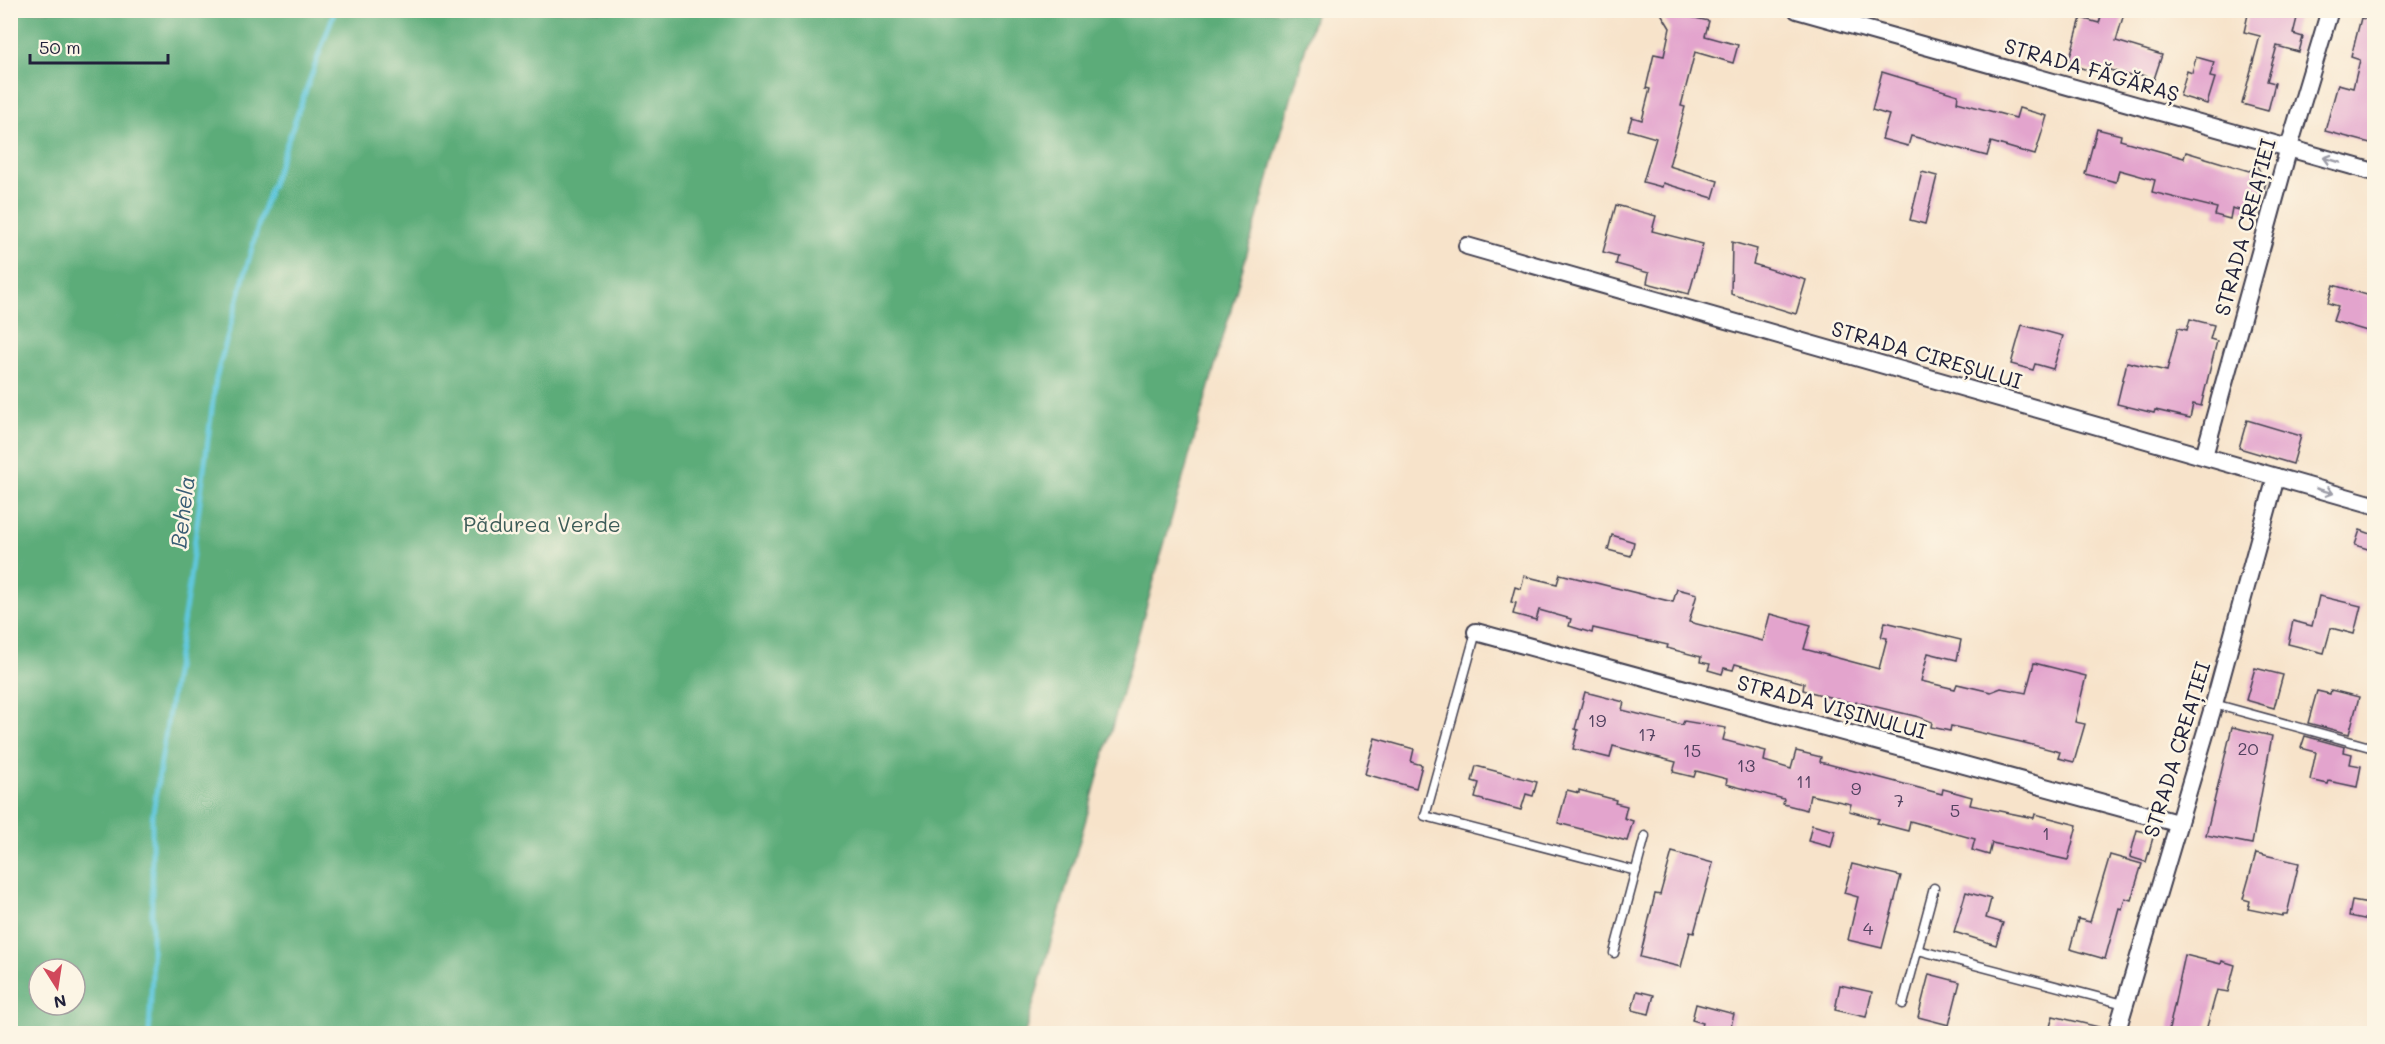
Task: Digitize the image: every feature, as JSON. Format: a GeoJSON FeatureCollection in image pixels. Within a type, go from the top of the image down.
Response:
{"type":"FeatureCollection","features":[{"type":"Feature","properties":{"kind":"street","name":"STRADA FĂGĂRAȘ"},"geometry":{"type":"LineString","coordinates":[[1797,10],[2374,172]]}},
{"type":"Feature","properties":{"kind":"street","name":"STRADA CREAȚIEI"},"geometry":{"type":"LineString","coordinates":[[2204,456],[2289,147],[2330,10]]}},
{"type":"Feature","properties":{"kind":"street","name":"STRADA CIREȘULUI"},"geometry":{"type":"LineString","coordinates":[[1467,246],[2374,505]]}},
{"type":"Feature","properties":{"kind":"street","name":"STRADA CREAȚIEI"},"geometry":{"type":"LineString","coordinates":[[2116,1034],[2214,704],[2276,477]]}},
{"type":"Feature","properties":{"kind":"street","name":"STRADA VIȘINULUI"},"geometry":{"type":"LineString","coordinates":[[1476,632],[2177,823]]}},
{"type":"Feature","properties":{"kind":"lane"},"geometry":{"type":"LineString","coordinates":[[1476,632],[1425,816],[1635,871]]}},
{"type":"Feature","properties":{"kind":"lane"},"geometry":{"type":"LineString","coordinates":[[2214,704],[2370,747]]}},
{"type":"Feature","properties":{"kind":"lane"},"geometry":{"type":"LineString","coordinates":[[1614,953],[1645,836]]}},
{"type":"Feature","properties":{"kind":"lane"},"geometry":{"type":"LineString","coordinates":[[1903,1004],[1934,888]]}},
{"type":"Feature","properties":{"kind":"lane"},"geometry":{"type":"LineString","coordinates":[[1918,950],[2124,1004]]}},
{"type":"Feature","properties":{"kind":"green space","name":"Pădurea Verde"},"geometry":{"type":"Polygon","coordinates":[[[10,11],[1316,11],[1025,1033],[11,1033],[10,11]]]}},
{"type":"Feature","properties":{"kind":"building"},"geometry":{"type":"Polygon","coordinates":[[[1659,10],[1686,10],[1691,17],[1709,21],[1705,36],[1738,45],[1733,63],[1695,52],[1681,106],[1685,107],[1669,166],[1718,181],[1713,198],[1663,183],[1662,187],[1643,182],[1656,138],[1628,130],[1632,117],[1642,120],[1650,89],[1646,88],[1654,54],[1664,56],[1670,28],[1659,10]]]}},
{"type":"Feature","properties":{"kind":"building"},"geometry":{"type":"Polygon","coordinates":[[[2103,10],[2125,10],[2116,41],[2162,55],[2154,79],[2138,74],[2137,78],[2103,68],[2101,74],[2068,64],[2081,18],[2099,23],[2103,10]]]}},
{"type":"Feature","properties":{"kind":"building"},"geometry":{"type":"Polygon","coordinates":[[[2249,10],[2299,10],[2293,34],[2303,37],[2299,52],[2277,46],[2267,81],[2275,83],[2268,111],[2242,104],[2260,36],[2244,32],[2249,10]]]}},
{"type":"Feature","properties":{"kind":"building"},"geometry":{"type":"Polygon","coordinates":[[[2361,18],[2374,21],[2374,144],[2325,131],[2338,84],[2353,88],[2360,60],[2351,57],[2361,18]]]}},
{"type":"Feature","properties":{"kind":"building"},"geometry":{"type":"Polygon","coordinates":[[[2196,57],[2214,62],[2210,77],[2215,78],[2207,104],[2180,96],[2187,71],[2192,73],[2196,57]]]}},
{"type":"Feature","properties":{"kind":"building"},"geometry":{"type":"Polygon","coordinates":[[[1882,72],[1958,95],[1957,102],[2016,118],[2019,108],[2047,116],[2035,155],[1991,142],[1987,156],[1911,136],[1908,146],[1882,139],[1889,115],[1872,110],[1882,72]]]}},
{"type":"Feature","properties":{"kind":"building"},"geometry":{"type":"Polygon","coordinates":[[[2097,129],[2121,135],[2120,140],[2184,158],[2186,152],[2249,171],[2257,166],[2266,182],[2257,215],[2232,208],[2230,219],[2215,215],[2217,208],[2152,192],[2155,180],[2119,170],[2116,182],[2085,174],[2097,129]]]}},
{"type":"Feature","properties":{"kind":"building"},"geometry":{"type":"Polygon","coordinates":[[[1922,172],[1937,176],[1925,224],[1910,220],[1922,172]]]}},
{"type":"Feature","properties":{"kind":"building"},"geometry":{"type":"Polygon","coordinates":[[[1616,205],[1656,216],[1652,231],[1703,244],[1689,294],[1647,283],[1649,273],[1616,264],[1618,256],[1603,252],[1616,205]]]}},
{"type":"Feature","properties":{"kind":"building"},"geometry":{"type":"Polygon","coordinates":[[[1732,242],[1757,249],[1753,264],[1806,280],[1796,314],[1731,294],[1732,242]]]}},
{"type":"Feature","properties":{"kind":"building"},"geometry":{"type":"Polygon","coordinates":[[[2333,285],[2374,297],[2374,333],[2333,321],[2338,306],[2328,303],[2333,285]]]}},
{"type":"Feature","properties":{"kind":"building"},"geometry":{"type":"Polygon","coordinates":[[[2190,319],[2214,325],[2210,339],[2217,341],[2201,406],[2193,404],[2190,418],[2155,410],[2154,413],[2117,404],[2127,362],[2167,371],[2178,328],[2187,330],[2190,319]]]}},
{"type":"Feature","properties":{"kind":"building"},"geometry":{"type":"Polygon","coordinates":[[[2022,325],[2063,336],[2053,369],[2035,364],[2033,370],[2011,364],[2022,325]]]}},
{"type":"Feature","properties":{"kind":"building"},"geometry":{"type":"Polygon","coordinates":[[[2247,420],[2301,436],[2293,464],[2239,448],[2247,420]]]}},
{"type":"Feature","properties":{"kind":"building"},"geometry":{"type":"Polygon","coordinates":[[[2360,530],[2374,535],[2374,551],[2355,545],[2360,530]]]}},
{"type":"Feature","properties":{"kind":"building"},"geometry":{"type":"Polygon","coordinates":[[[1612,535],[1634,542],[1631,556],[1608,550],[1612,535]]]}},
{"type":"Feature","properties":{"kind":"building"},"geometry":{"type":"Polygon","coordinates":[[[1560,574],[1673,602],[1677,589],[1697,594],[1689,622],[1763,641],[1770,614],[1811,625],[1804,649],[1879,669],[1887,638],[1881,637],[1885,622],[1961,640],[1957,660],[1928,653],[1921,681],[1955,689],[1957,684],[1991,692],[2001,688],[2026,693],[2034,663],[2086,676],[2075,722],[2085,724],[2074,762],[2058,758],[2060,752],[1951,726],[1950,731],[1931,727],[1932,722],[1919,717],[1856,702],[1855,704],[1803,690],[1804,683],[1735,664],[1733,670],[1724,668],[1722,674],[1708,670],[1710,664],[1700,662],[1701,657],[1667,648],[1668,645],[1593,628],[1592,633],[1569,626],[1571,619],[1539,610],[1536,620],[1513,614],[1516,603],[1511,602],[1515,587],[1521,589],[1524,576],[1557,584],[1560,574]]]}},
{"type":"Feature","properties":{"kind":"building"},"geometry":{"type":"Polygon","coordinates":[[[2319,596],[2361,606],[2354,634],[2331,628],[2324,653],[2288,644],[2293,621],[2312,626],[2319,596]]]}},
{"type":"Feature","properties":{"kind":"building"},"geometry":{"type":"Polygon","coordinates":[[[2255,668],[2283,675],[2274,708],[2246,700],[2255,668]]]}},
{"type":"Feature","properties":{"kind":"building"},"geometry":{"type":"Polygon","coordinates":[[[2331,690],[2359,697],[2349,734],[2308,723],[2317,691],[2330,694],[2331,690]]]}},
{"type":"Feature","properties":{"kind":"building"},"geometry":{"type":"Polygon","coordinates":[[[1585,692],[1624,702],[1622,710],[1682,725],[1684,721],[1726,728],[1723,740],[1766,751],[1764,761],[1791,769],[1796,751],[1821,757],[1820,762],[1942,794],[1943,789],[1972,797],[1970,805],[2034,818],[2035,814],[2077,825],[2068,860],[1992,843],[1989,855],[1972,850],[1975,839],[1910,821],[1908,831],[1877,823],[1879,819],[1849,811],[1851,804],[1810,795],[1807,810],[1783,804],[1784,799],[1726,784],[1727,779],[1696,771],[1694,777],[1673,772],[1676,762],[1613,746],[1610,758],[1573,749],[1578,730],[1575,729],[1585,692]]]}},
{"type":"Feature","properties":{"kind":"building"},"geometry":{"type":"Polygon","coordinates":[[[2232,727],[2272,736],[2252,844],[2206,835],[2232,727]]]}},
{"type":"Feature","properties":{"kind":"building"},"geometry":{"type":"Polygon","coordinates":[[[2305,736],[2345,747],[2344,752],[2352,754],[2350,764],[2361,766],[2357,787],[2329,781],[2328,784],[2310,780],[2316,752],[2301,748],[2305,736]]]}},
{"type":"Feature","properties":{"kind":"building"},"geometry":{"type":"Polygon","coordinates":[[[1375,738],[1414,749],[1411,762],[1422,765],[1416,788],[1365,774],[1375,738]]]}},
{"type":"Feature","properties":{"kind":"building"},"geometry":{"type":"Polygon","coordinates":[[[1476,766],[1537,782],[1533,796],[1526,794],[1521,810],[1475,798],[1479,783],[1472,781],[1476,766]]]}},
{"type":"Feature","properties":{"kind":"building"},"geometry":{"type":"Polygon","coordinates":[[[1567,790],[1579,793],[1579,790],[1616,800],[1615,803],[1627,806],[1624,818],[1633,821],[1627,841],[1558,823],[1567,790]]]}},
{"type":"Feature","properties":{"kind":"building"},"geometry":{"type":"Polygon","coordinates":[[[1812,825],[1835,831],[1831,847],[1808,841],[1812,825]]]}},
{"type":"Feature","properties":{"kind":"building"},"geometry":{"type":"Polygon","coordinates":[[[2137,830],[2154,834],[2146,862],[2130,857],[2137,830]]]}},
{"type":"Feature","properties":{"kind":"building"},"geometry":{"type":"Polygon","coordinates":[[[1672,852],[1713,863],[1694,933],[1690,932],[1681,967],[1640,957],[1655,894],[1660,895],[1672,852]]]}},
{"type":"Feature","properties":{"kind":"building"},"geometry":{"type":"Polygon","coordinates":[[[2256,853],[2299,863],[2287,914],[2282,916],[2248,909],[2250,901],[2243,899],[2256,853]]]}},
{"type":"Feature","properties":{"kind":"building"},"geometry":{"type":"Polygon","coordinates":[[[2110,855],[2142,864],[2131,900],[2125,898],[2122,909],[2119,908],[2105,959],[2070,949],[2078,919],[2090,922],[2110,855]]]}},
{"type":"Feature","properties":{"kind":"building"},"geometry":{"type":"Polygon","coordinates":[[[1852,864],[1901,876],[1882,948],[1848,940],[1858,897],[1844,893],[1852,864]]]}},
{"type":"Feature","properties":{"kind":"building"},"geometry":{"type":"Polygon","coordinates":[[[1966,892],[1991,899],[1986,918],[2003,923],[1996,945],[1954,932],[1966,892]]]}},
{"type":"Feature","properties":{"kind":"building"},"geometry":{"type":"Polygon","coordinates":[[[2352,901],[2374,905],[2374,921],[2349,916],[2352,901]]]}},
{"type":"Feature","properties":{"kind":"building"},"geometry":{"type":"Polygon","coordinates":[[[2185,955],[2235,965],[2228,992],[2217,990],[2205,1034],[2168,1034],[2185,955]]]}},
{"type":"Feature","properties":{"kind":"building"},"geometry":{"type":"Polygon","coordinates":[[[1929,974],[1960,982],[1949,1025],[1918,1017],[1929,974]]]}},
{"type":"Feature","properties":{"kind":"building"},"geometry":{"type":"Polygon","coordinates":[[[1840,985],[1872,992],[1866,1017],[1835,1010],[1840,985]]]}},
{"type":"Feature","properties":{"kind":"building"},"geometry":{"type":"Polygon","coordinates":[[[1637,991],[1654,995],[1649,1014],[1632,1010],[1637,991]]]}},
{"type":"Feature","properties":{"kind":"building"},"geometry":{"type":"Polygon","coordinates":[[[1696,1004],[1734,1014],[1729,1034],[1700,1034],[1703,1023],[1692,1020],[1696,1004]]]}},
{"type":"Feature","properties":{"kind":"building"},"geometry":{"type":"Polygon","coordinates":[[[2053,1016],[2103,1028],[2102,1034],[2048,1034],[2053,1016]]]}},
{"type":"Feature","properties":{"kind":"waterway","name":"Behela"},"geometry":{"type":"LineString","coordinates":[[149,1034],[152,975],[152,819],[189,585],[216,378],[262,212],[335,10]]}}]}
